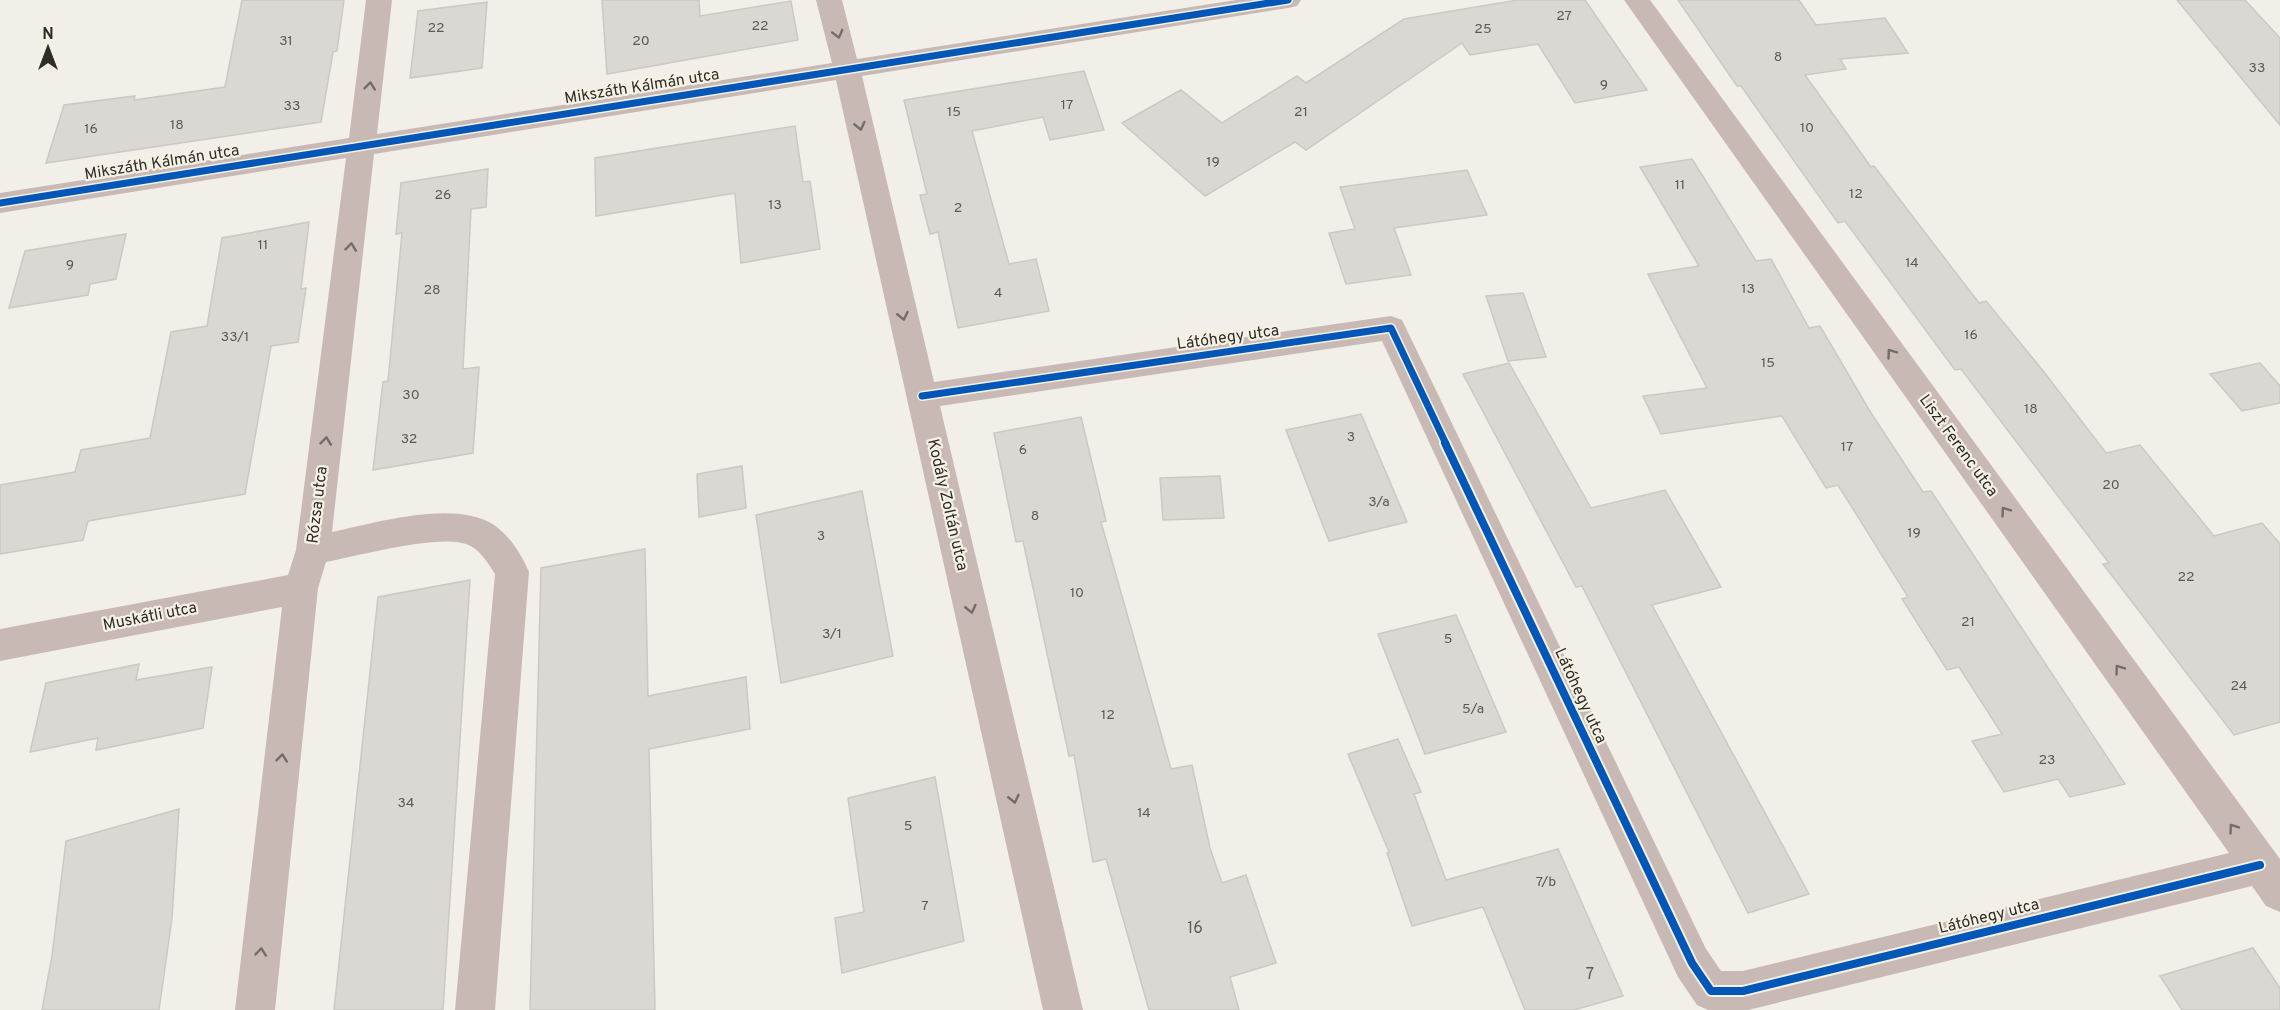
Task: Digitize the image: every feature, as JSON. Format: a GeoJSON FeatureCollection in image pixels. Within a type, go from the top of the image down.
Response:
{"type":"FeatureCollection","features":[{"type":"Feature","properties":{"kind":"street","name":"Rózsa utca"},"geometry":{"type":"LineString","coordinates":[[255,1010],[301,588],[313,550],[364,144],[379,0]]}},
{"type":"Feature","properties":{"kind":"street","name":"Kodály Zoltán utca"},"geometry":{"type":"LineString","coordinates":[[829,0],[847,69],[1063,1010]]}},
{"type":"Feature","properties":{"kind":"street","name":"Mikszáth Kálmán utca"},"geometry":{"type":"LineString","coordinates":[[0,203],[1288,0]]}},
{"type":"Feature","properties":{"kind":"street","name":"Liszt Ferenc utca"},"geometry":{"type":"LineString","coordinates":[[1637,0],[2270,878]]}},
{"type":"Feature","properties":{"kind":"street","name":"Látóhegy utca"},"geometry":{"type":"LineString","coordinates":[[922,396],[1391,328],[1692,963],[1711,992],[1743,992],[2270,878]]}},
{"type":"Feature","properties":{"kind":"street"},"geometry":{"type":"LineString","coordinates":[[313,550],[443,528],[473,530],[495,545],[512,572],[474,1010]]}},
{"type":"Feature","properties":{"kind":"street","name":"Muskátli utca"},"geometry":{"type":"LineString","coordinates":[[0,645],[301,588]]}},
{"type":"Feature","properties":{"kind":"building"},"geometry":{"type":"Polygon","coordinates":[[[242,0],[344,0],[337,51],[333,52],[321,122],[46,163],[64,105],[135,96],[134,100],[225,87],[242,0]]]}},
{"type":"Feature","properties":{"kind":"building"},"geometry":{"type":"Polygon","coordinates":[[[602,0],[699,0],[700,16],[791,1],[798,40],[607,74],[602,0]]]}},
{"type":"Feature","properties":{"kind":"building"},"geometry":{"type":"Polygon","coordinates":[[[1518,0],[1585,0],[1647,90],[1575,103],[1538,44],[1470,55],[1462,43],[1306,150],[1295,142],[1205,196],[1122,123],[1181,90],[1222,123],[1297,76],[1306,83],[1404,19],[1518,0]]]}},
{"type":"Feature","properties":{"kind":"building"},"geometry":{"type":"Polygon","coordinates":[[[1678,0],[1799,0],[1816,25],[1885,18],[1908,53],[1840,59],[1846,69],[1805,75],[1871,167],[1874,166],[1979,303],[1986,301],[2106,453],[2140,445],[2214,536],[2262,523],[2280,544],[2280,722],[2234,735],[2103,564],[2109,563],[1961,369],[1955,370],[1845,221],[1838,223],[1741,86],[1737,86],[1678,0]]]}},
{"type":"Feature","properties":{"kind":"building"},"geometry":{"type":"Polygon","coordinates":[[[2177,0],[2245,0],[2280,38],[2280,125],[2177,0]]]}},
{"type":"Feature","properties":{"kind":"building"},"geometry":{"type":"Polygon","coordinates":[[[487,2],[482,68],[410,78],[418,11],[487,2]]]}},
{"type":"Feature","properties":{"kind":"building"},"geometry":{"type":"Polygon","coordinates":[[[1084,71],[1104,130],[1050,140],[1043,117],[972,131],[1009,264],[1036,259],[1049,311],[958,328],[938,232],[930,234],[920,195],[927,194],[904,100],[1084,71]]]}},
{"type":"Feature","properties":{"kind":"building"},"geometry":{"type":"Polygon","coordinates":[[[795,126],[803,182],[810,181],[820,249],[741,263],[735,193],[596,216],[595,158],[795,126]]]}},
{"type":"Feature","properties":{"kind":"building"},"geometry":{"type":"Polygon","coordinates":[[[1692,159],[1756,261],[1771,259],[1809,328],[1820,326],[1871,413],[1923,492],[1931,491],[2125,784],[2070,797],[2058,779],[2004,792],[1972,741],[2002,734],[1959,667],[1947,670],[1902,599],[1908,597],[1838,485],[1826,488],[1782,416],[1661,434],[1643,396],[1707,388],[1648,274],[1699,266],[1640,167],[1692,159]]]}},
{"type":"Feature","properties":{"kind":"building"},"geometry":{"type":"Polygon","coordinates":[[[488,169],[486,207],[471,209],[463,369],[479,367],[473,453],[373,470],[383,382],[388,381],[402,233],[396,234],[401,183],[488,169]]]}},
{"type":"Feature","properties":{"kind":"building"},"geometry":{"type":"Polygon","coordinates":[[[1467,170],[1487,215],[1394,228],[1411,275],[1346,284],[1329,233],[1355,229],[1340,187],[1467,170]]]}},
{"type":"Feature","properties":{"kind":"building"},"geometry":{"type":"Polygon","coordinates":[[[309,222],[301,289],[306,288],[298,342],[271,346],[245,494],[88,521],[83,540],[0,554],[0,485],[75,472],[81,450],[150,438],[171,332],[207,326],[222,238],[309,222]]]}},
{"type":"Feature","properties":{"kind":"building"},"geometry":{"type":"Polygon","coordinates":[[[126,234],[116,279],[90,284],[88,295],[9,308],[25,251],[126,234]]]}},
{"type":"Feature","properties":{"kind":"building"},"geometry":{"type":"Polygon","coordinates":[[[1523,293],[1546,357],[1508,361],[1486,296],[1523,293]]]}},
{"type":"Feature","properties":{"kind":"building"},"geometry":{"type":"Polygon","coordinates":[[[1509,363],[1591,508],[1665,490],[1721,587],[1652,605],[1809,894],[1748,913],[1582,586],[1576,587],[1463,374],[1509,363]]]}},
{"type":"Feature","properties":{"kind":"building"},"geometry":{"type":"Polygon","coordinates":[[[2260,363],[2280,386],[2280,403],[2242,411],[2210,374],[2260,363]]]}},
{"type":"Feature","properties":{"kind":"building"},"geometry":{"type":"Polygon","coordinates":[[[1361,414],[1407,522],[1329,541],[1286,430],[1361,414]]]}},
{"type":"Feature","properties":{"kind":"building"},"geometry":{"type":"Polygon","coordinates":[[[1081,417],[1106,521],[1101,522],[1171,769],[1192,765],[1210,848],[1222,883],[1246,875],[1276,963],[1230,977],[1239,1010],[1149,1010],[1106,859],[1093,862],[1074,755],[1069,756],[1023,541],[1016,542],[994,433],[1081,417]]]}},
{"type":"Feature","properties":{"kind":"building"},"geometry":{"type":"Polygon","coordinates":[[[742,466],[746,508],[699,517],[697,474],[742,466]]]}},
{"type":"Feature","properties":{"kind":"building"},"geometry":{"type":"Polygon","coordinates":[[[1220,476],[1224,518],[1163,520],[1160,478],[1220,476]]]}},
{"type":"Feature","properties":{"kind":"building"},"geometry":{"type":"Polygon","coordinates":[[[862,491],[893,656],[781,683],[756,515],[862,491]]]}},
{"type":"Feature","properties":{"kind":"building"},"geometry":{"type":"Polygon","coordinates":[[[645,549],[648,696],[746,677],[750,729],[649,749],[655,1010],[530,1010],[541,568],[645,549]]]}},
{"type":"Feature","properties":{"kind":"building"},"geometry":{"type":"Polygon","coordinates":[[[470,580],[443,1010],[334,1010],[378,597],[470,580]]]}},
{"type":"Feature","properties":{"kind":"building"},"geometry":{"type":"Polygon","coordinates":[[[1456,615],[1506,732],[1425,754],[1378,634],[1456,615]]]}},
{"type":"Feature","properties":{"kind":"building"},"geometry":{"type":"Polygon","coordinates":[[[139,664],[136,680],[212,667],[203,728],[96,750],[98,738],[30,752],[46,683],[139,664]]]}},
{"type":"Feature","properties":{"kind":"building"},"geometry":{"type":"Polygon","coordinates":[[[1398,739],[1421,792],[1414,794],[1446,880],[1558,849],[1623,996],[1574,1010],[1525,1010],[1483,907],[1412,926],[1387,853],[1389,852],[1348,754],[1398,739]]]}},
{"type":"Feature","properties":{"kind":"building"},"geometry":{"type":"Polygon","coordinates":[[[935,777],[964,941],[842,973],[835,918],[864,912],[848,798],[935,777]]]}},
{"type":"Feature","properties":{"kind":"building"},"geometry":{"type":"Polygon","coordinates":[[[179,809],[172,918],[159,1010],[42,1010],[52,956],[66,841],[179,809]]]}},
{"type":"Feature","properties":{"kind":"building"},"geometry":{"type":"Polygon","coordinates":[[[2253,948],[2280,988],[2280,1010],[2182,1010],[2160,976],[2253,948]]]}},
{"type":"Feature","properties":{"kind":"cycle path"},"geometry":{"type":"LineString","coordinates":[[0,203],[1288,0]]}},
{"type":"Feature","properties":{"kind":"cycle path"},"geometry":{"type":"LineString","coordinates":[[922,396],[1391,328],[1692,963],[1711,991],[1743,991],[2260,865]]}}]}
